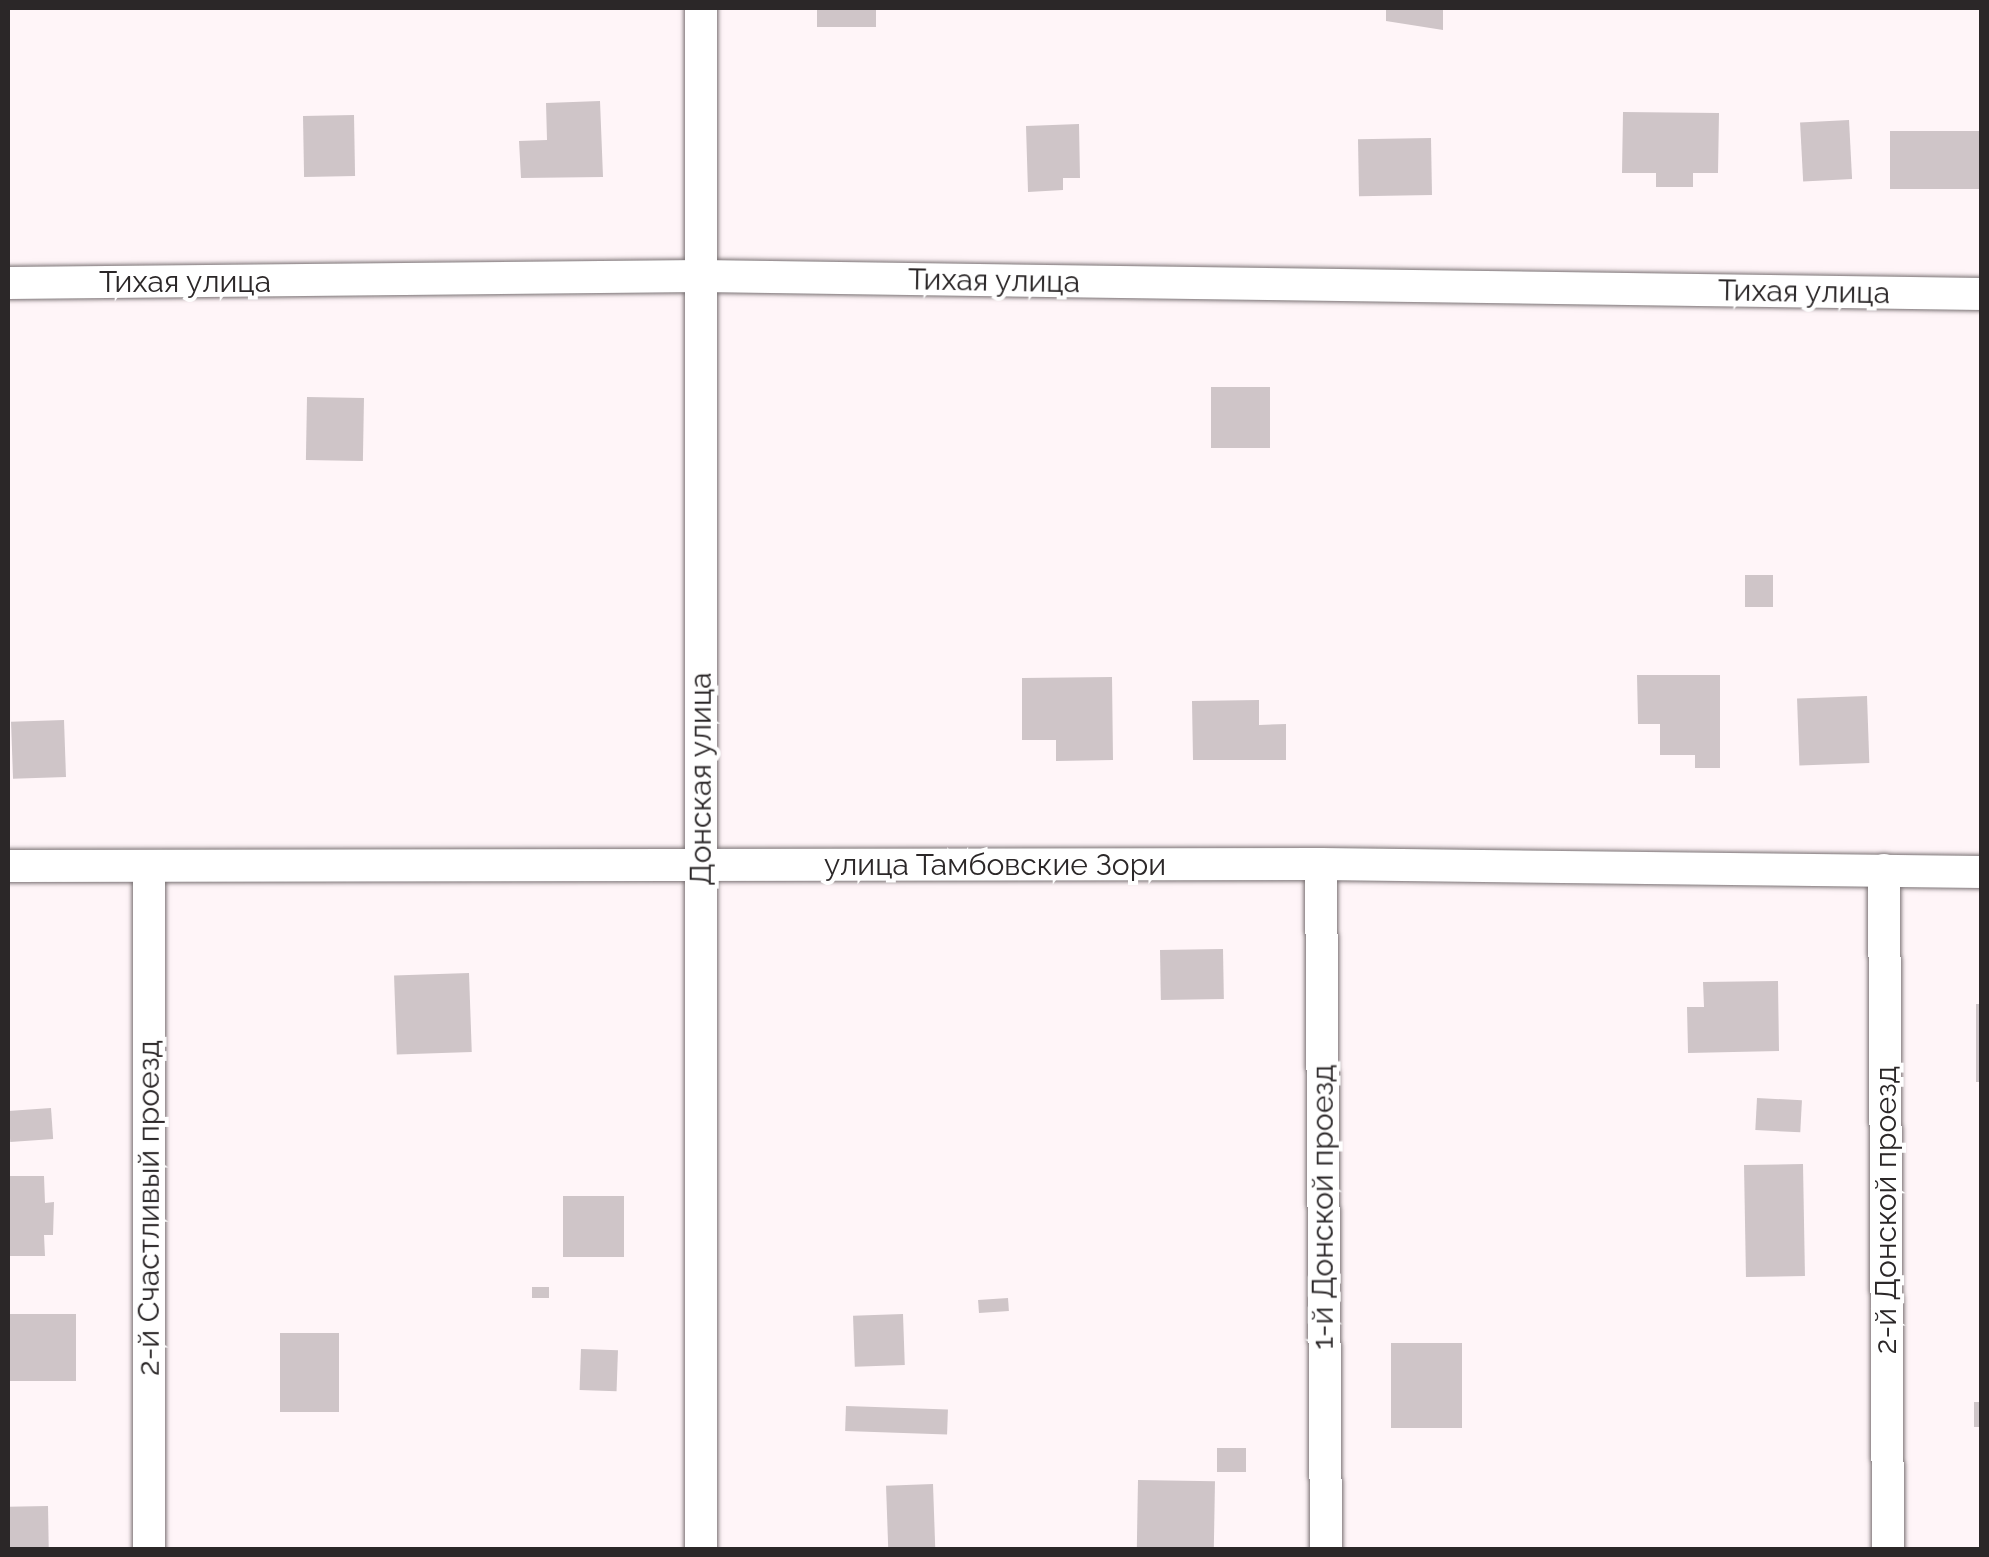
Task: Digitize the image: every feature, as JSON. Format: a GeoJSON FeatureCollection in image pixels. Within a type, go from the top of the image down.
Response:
{"type":"FeatureCollection","features":[{"type":"Feature","properties":{"kind":"street","name":"Донская улица"},"geometry":{"type":"LineString","coordinates":[[701,8],[701,1550]]}},
{"type":"Feature","properties":{"kind":"street","name":"Тихая улица"},"geometry":{"type":"LineString","coordinates":[[8,284],[701,276],[1982,294]]}},
{"type":"Feature","properties":{"kind":"street","name":"улица Тамбовские Зори"},"geometry":{"type":"LineString","coordinates":[[8,866],[1321,864],[1982,872]]}},
{"type":"Feature","properties":{"kind":"street","name":"1-й Донской проезд"},"geometry":{"type":"LineString","coordinates":[[1321,864],[1326,1550]]}},
{"type":"Feature","properties":{"kind":"street","name":"2-й Счастливый проезд"},"geometry":{"type":"LineString","coordinates":[[149,866],[149,1550]]}},
{"type":"Feature","properties":{"kind":"street","name":"2-й Донской проезд"},"geometry":{"type":"LineString","coordinates":[[1884,870],[1888,1550]]}},
{"type":"Feature","properties":{"kind":"building"},"geometry":{"type":"Polygon","coordinates":[[[817,8],[876,8],[876,27],[817,27],[817,8]]]}},
{"type":"Feature","properties":{"kind":"building"},"geometry":{"type":"Polygon","coordinates":[[[1386,8],[1443,8],[1443,30],[1386,21],[1386,8]]]}},
{"type":"Feature","properties":{"kind":"building"},"geometry":{"type":"Polygon","coordinates":[[[600,101],[603,177],[521,178],[519,141],[547,140],[546,103],[600,101]]]}},
{"type":"Feature","properties":{"kind":"building"},"geometry":{"type":"Polygon","coordinates":[[[1623,112],[1719,113],[1718,173],[1693,173],[1693,187],[1656,187],[1656,173],[1622,173],[1623,112]]]}},
{"type":"Feature","properties":{"kind":"building"},"geometry":{"type":"Polygon","coordinates":[[[354,115],[355,176],[304,177],[303,116],[354,115]]]}},
{"type":"Feature","properties":{"kind":"building"},"geometry":{"type":"Polygon","coordinates":[[[1849,120],[1852,179],[1803,181],[1800,123],[1849,120]]]}},
{"type":"Feature","properties":{"kind":"building"},"geometry":{"type":"Polygon","coordinates":[[[1079,124],[1080,178],[1063,178],[1063,190],[1028,192],[1026,126],[1079,124]]]}},
{"type":"Feature","properties":{"kind":"building"},"geometry":{"type":"Polygon","coordinates":[[[1890,131],[1982,131],[1982,189],[1890,189],[1890,131]]]}},
{"type":"Feature","properties":{"kind":"building"},"geometry":{"type":"Polygon","coordinates":[[[1431,138],[1432,195],[1359,196],[1358,139],[1431,138]]]}},
{"type":"Feature","properties":{"kind":"building"},"geometry":{"type":"Polygon","coordinates":[[[1211,387],[1270,387],[1270,448],[1211,448],[1211,387]]]}},
{"type":"Feature","properties":{"kind":"building"},"geometry":{"type":"Polygon","coordinates":[[[307,397],[364,398],[363,461],[306,460],[307,397]]]}},
{"type":"Feature","properties":{"kind":"building"},"geometry":{"type":"Polygon","coordinates":[[[1745,575],[1773,575],[1773,607],[1745,607],[1745,575]]]}},
{"type":"Feature","properties":{"kind":"building"},"geometry":{"type":"Polygon","coordinates":[[[1637,675],[1720,675],[1720,768],[1695,768],[1695,755],[1660,755],[1660,724],[1638,724],[1637,675]]]}},
{"type":"Feature","properties":{"kind":"building"},"geometry":{"type":"Polygon","coordinates":[[[1112,677],[1113,760],[1056,761],[1056,740],[1022,740],[1022,678],[1112,677]]]}},
{"type":"Feature","properties":{"kind":"building"},"geometry":{"type":"Polygon","coordinates":[[[1867,696],[1869,763],[1799,765],[1797,698],[1867,696]]]}},
{"type":"Feature","properties":{"kind":"building"},"geometry":{"type":"Polygon","coordinates":[[[1259,700],[1259,725],[1286,724],[1286,760],[1193,760],[1192,701],[1259,700]]]}},
{"type":"Feature","properties":{"kind":"building"},"geometry":{"type":"Polygon","coordinates":[[[64,720],[66,777],[13,779],[11,722],[64,720]]]}},
{"type":"Feature","properties":{"kind":"building"},"geometry":{"type":"Polygon","coordinates":[[[1223,949],[1224,999],[1161,1000],[1160,950],[1223,949]]]}},
{"type":"Feature","properties":{"kind":"building"},"geometry":{"type":"Polygon","coordinates":[[[469,973],[472,1052],[397,1055],[394,976],[469,973]]]}},
{"type":"Feature","properties":{"kind":"building"},"geometry":{"type":"Polygon","coordinates":[[[1778,981],[1779,1051],[1688,1053],[1687,1007],[1704,1007],[1703,982],[1778,981]]]}},
{"type":"Feature","properties":{"kind":"building"},"geometry":{"type":"Polygon","coordinates":[[[1976,1004],[1982,1004],[1982,1082],[1976,1082],[1976,1004]]]}},
{"type":"Feature","properties":{"kind":"building"},"geometry":{"type":"Polygon","coordinates":[[[1757,1098],[1802,1100],[1800,1132],[1755,1130],[1757,1098]]]}},
{"type":"Feature","properties":{"kind":"building"},"geometry":{"type":"Polygon","coordinates":[[[51,1108],[53,1139],[10,1142],[8,1111],[51,1108]]]}},
{"type":"Feature","properties":{"kind":"building"},"geometry":{"type":"Polygon","coordinates":[[[1803,1164],[1805,1276],[1746,1277],[1744,1165],[1803,1164]]]}},
{"type":"Feature","properties":{"kind":"building"},"geometry":{"type":"Polygon","coordinates":[[[8,1176],[44,1176],[45,1203],[54,1202],[53,1235],[44,1235],[45,1256],[8,1256],[8,1176]]]}},
{"type":"Feature","properties":{"kind":"building"},"geometry":{"type":"Polygon","coordinates":[[[563,1196],[624,1196],[624,1257],[563,1257],[563,1196]]]}},
{"type":"Feature","properties":{"kind":"building"},"geometry":{"type":"Polygon","coordinates":[[[532,1287],[549,1287],[549,1298],[532,1298],[532,1287]]]}},
{"type":"Feature","properties":{"kind":"building"},"geometry":{"type":"Polygon","coordinates":[[[1008,1298],[1009,1311],[979,1313],[978,1300],[1008,1298]]]}},
{"type":"Feature","properties":{"kind":"building"},"geometry":{"type":"Polygon","coordinates":[[[8,1314],[76,1314],[76,1381],[8,1381],[8,1314]]]}},
{"type":"Feature","properties":{"kind":"building"},"geometry":{"type":"Polygon","coordinates":[[[903,1314],[905,1365],[855,1367],[853,1316],[903,1314]]]}},
{"type":"Feature","properties":{"kind":"building"},"geometry":{"type":"Polygon","coordinates":[[[280,1333],[339,1333],[339,1412],[280,1412],[280,1333]]]}},
{"type":"Feature","properties":{"kind":"building"},"geometry":{"type":"Polygon","coordinates":[[[1391,1343],[1462,1343],[1462,1428],[1391,1428],[1391,1343]]]}},
{"type":"Feature","properties":{"kind":"building"},"geometry":{"type":"Polygon","coordinates":[[[581,1349],[618,1350],[617,1391],[580,1390],[581,1349]]]}},
{"type":"Feature","properties":{"kind":"building"},"geometry":{"type":"Polygon","coordinates":[[[1974,1402],[1982,1402],[1982,1427],[1974,1427],[1974,1402]]]}},
{"type":"Feature","properties":{"kind":"building"},"geometry":{"type":"Polygon","coordinates":[[[846,1406],[948,1410],[947,1435],[845,1431],[846,1406]]]}},
{"type":"Feature","properties":{"kind":"building"},"geometry":{"type":"Polygon","coordinates":[[[1217,1448],[1246,1448],[1246,1472],[1217,1472],[1217,1448]]]}},
{"type":"Feature","properties":{"kind":"building"},"geometry":{"type":"Polygon","coordinates":[[[1138,1480],[1215,1481],[1214,1550],[1137,1550],[1138,1480]]]}},
{"type":"Feature","properties":{"kind":"building"},"geometry":{"type":"Polygon","coordinates":[[[933,1484],[935,1550],[888,1550],[886,1486],[933,1484]]]}},
{"type":"Feature","properties":{"kind":"building"},"geometry":{"type":"Polygon","coordinates":[[[48,1506],[49,1550],[9,1550],[8,1507],[48,1506]]]}}]}
